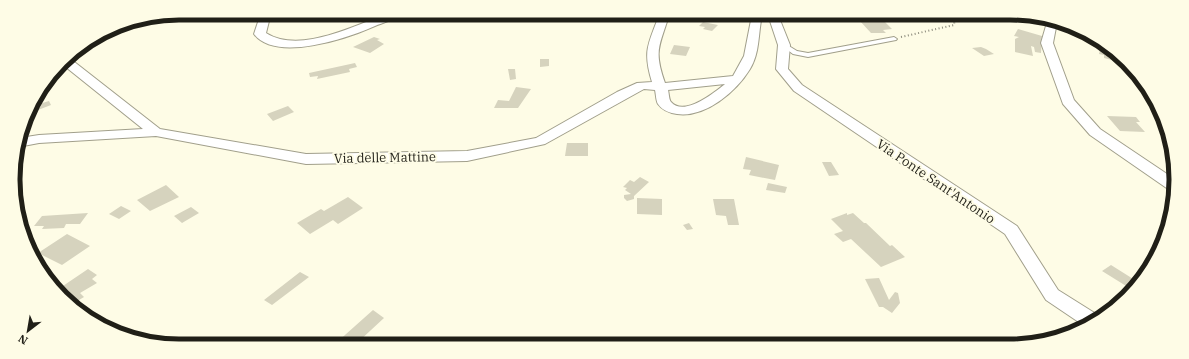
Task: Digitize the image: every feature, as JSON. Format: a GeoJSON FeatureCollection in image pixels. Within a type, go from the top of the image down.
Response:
{"type":"FeatureCollection","features":[{"type":"Feature","properties":{"kind":"street"},"geometry":{"type":"LineString","coordinates":[[263,20],[260,29],[260,34],[262,37],[282,44],[302,44],[324,40],[378,20]]}},
{"type":"Feature","properties":{"kind":"street"},"geometry":{"type":"LineString","coordinates":[[662,20],[652,50],[653,65],[662,88],[664,103],[666,106],[676,110],[689,111],[718,94],[737,79],[750,58],[756,20]]}},
{"type":"Feature","properties":{"kind":"street","name":"Via Ponte Sant'Antonio"},"geometry":{"type":"LineString","coordinates":[[775,20],[784,45],[782,69],[798,88],[1011,230],[1052,295],[1088,318]]}},
{"type":"Feature","properties":{"kind":"street"},"geometry":{"type":"LineString","coordinates":[[1051,25],[1047,43],[1068,101],[1095,132],[1169,182]]}},
{"type":"Feature","properties":{"kind":"street"},"geometry":{"type":"LineString","coordinates":[[70,64],[156,132]]}},
{"type":"Feature","properties":{"kind":"street","name":"Via delle Mattine"},"geometry":{"type":"LineString","coordinates":[[24,142],[40,139],[156,132],[306,159],[467,156],[540,141],[634,89],[650,85],[662,88],[737,79]]}},
{"type":"Feature","properties":{"kind":"lane"},"geometry":{"type":"LineString","coordinates":[[784,45],[795,53],[808,55],[894,39]]}},
{"type":"Feature","properties":{"kind":"path"},"geometry":{"type":"LineString","coordinates":[[894,39],[954,25],[955,20]]}},
{"type":"Feature","properties":{"kind":"building"},"geometry":{"type":"Polygon","coordinates":[[[883,20],[892,29],[883,30],[886,33],[871,33],[860,21],[883,20]]]}},
{"type":"Feature","properties":{"kind":"building"},"geometry":{"type":"Polygon","coordinates":[[[703,22],[718,25],[712,31],[703,29],[705,27],[699,26],[703,22]]]}},
{"type":"Feature","properties":{"kind":"building"},"geometry":{"type":"Polygon","coordinates":[[[1018,29],[1042,36],[1041,53],[1035,52],[1034,47],[1031,46],[1033,56],[1015,52],[1015,39],[1019,37],[1014,36],[1018,29]]]}},
{"type":"Feature","properties":{"kind":"building"},"geometry":{"type":"Polygon","coordinates":[[[374,37],[380,39],[377,40],[384,44],[370,53],[353,47],[374,37]]]}},
{"type":"Feature","properties":{"kind":"building"},"geometry":{"type":"Polygon","coordinates":[[[674,45],[690,47],[686,56],[670,54],[674,45]]]}},
{"type":"Feature","properties":{"kind":"building"},"geometry":{"type":"Polygon","coordinates":[[[981,47],[994,54],[984,56],[972,48],[981,47]]]}},
{"type":"Feature","properties":{"kind":"building"},"geometry":{"type":"Polygon","coordinates":[[[1100,48],[1116,61],[1104,58],[1104,55],[1099,54],[1100,48]]]}},
{"type":"Feature","properties":{"kind":"building"},"geometry":{"type":"Polygon","coordinates":[[[540,59],[549,59],[549,66],[540,67],[540,59]]]}},
{"type":"Feature","properties":{"kind":"building"},"geometry":{"type":"Polygon","coordinates":[[[355,63],[357,67],[349,69],[350,72],[317,79],[318,76],[310,77],[309,73],[355,63]]]}},
{"type":"Feature","properties":{"kind":"building"},"geometry":{"type":"Polygon","coordinates":[[[508,69],[515,69],[516,79],[510,80],[508,69]]]}},
{"type":"Feature","properties":{"kind":"building"},"geometry":{"type":"Polygon","coordinates":[[[516,87],[531,89],[518,108],[494,108],[498,100],[509,101],[516,87]]]}},
{"type":"Feature","properties":{"kind":"building"},"geometry":{"type":"Polygon","coordinates":[[[49,101],[51,105],[38,110],[37,107],[39,104],[49,101]]]}},
{"type":"Feature","properties":{"kind":"building"},"geometry":{"type":"Polygon","coordinates":[[[288,106],[294,112],[273,121],[267,114],[288,106]]]}},
{"type":"Feature","properties":{"kind":"building"},"geometry":{"type":"Polygon","coordinates":[[[1107,116],[1136,117],[1140,122],[1136,122],[1145,132],[1120,131],[1107,116]]]}},
{"type":"Feature","properties":{"kind":"building"},"geometry":{"type":"Polygon","coordinates":[[[567,143],[588,143],[588,156],[565,156],[567,143]]]}},
{"type":"Feature","properties":{"kind":"building"},"geometry":{"type":"Polygon","coordinates":[[[746,157],[779,165],[775,180],[749,175],[751,170],[743,169],[746,157]]]}},
{"type":"Feature","properties":{"kind":"building"},"geometry":{"type":"Polygon","coordinates":[[[822,162],[831,162],[839,175],[829,176],[822,162]]]}},
{"type":"Feature","properties":{"kind":"building"},"geometry":{"type":"Polygon","coordinates":[[[640,177],[649,182],[634,196],[634,199],[627,201],[624,198],[624,195],[631,194],[625,190],[627,188],[623,187],[630,180],[634,182],[640,177]]]}},
{"type":"Feature","properties":{"kind":"building"},"geometry":{"type":"Polygon","coordinates":[[[768,183],[787,187],[785,193],[766,190],[768,183]]]}},
{"type":"Feature","properties":{"kind":"building"},"geometry":{"type":"Polygon","coordinates":[[[166,185],[179,197],[150,211],[137,200],[166,185]]]}},
{"type":"Feature","properties":{"kind":"building"},"geometry":{"type":"Polygon","coordinates":[[[348,197],[363,208],[338,224],[333,220],[310,234],[297,223],[321,209],[324,211],[348,197]]]}},
{"type":"Feature","properties":{"kind":"building"},"geometry":{"type":"Polygon","coordinates":[[[637,198],[662,199],[662,215],[637,214],[637,198]]]}},
{"type":"Feature","properties":{"kind":"building"},"geometry":{"type":"Polygon","coordinates":[[[713,199],[734,199],[739,225],[728,225],[726,216],[716,215],[713,199]]]}},
{"type":"Feature","properties":{"kind":"building"},"geometry":{"type":"Polygon","coordinates":[[[121,206],[131,211],[119,219],[109,214],[121,206]]]}},
{"type":"Feature","properties":{"kind":"building"},"geometry":{"type":"Polygon","coordinates":[[[191,207],[199,213],[182,223],[174,216],[191,207]]]}},
{"type":"Feature","properties":{"kind":"building"},"geometry":{"type":"Polygon","coordinates":[[[88,213],[80,224],[66,224],[64,228],[42,229],[44,226],[34,226],[42,216],[88,213]]]}},
{"type":"Feature","properties":{"kind":"building"},"geometry":{"type":"Polygon","coordinates":[[[847,213],[847,215],[853,213],[890,246],[892,245],[905,257],[881,267],[851,239],[843,242],[834,234],[843,231],[831,219],[847,213]]]}},
{"type":"Feature","properties":{"kind":"building"},"geometry":{"type":"Polygon","coordinates":[[[689,223],[693,229],[687,230],[683,225],[689,223]]]}},
{"type":"Feature","properties":{"kind":"building"},"geometry":{"type":"Polygon","coordinates":[[[67,234],[90,246],[62,265],[38,253],[67,234]]]}},
{"type":"Feature","properties":{"kind":"building"},"geometry":{"type":"Polygon","coordinates":[[[1111,265],[1134,279],[1127,287],[1102,271],[1111,265]]]}},
{"type":"Feature","properties":{"kind":"building"},"geometry":{"type":"Polygon","coordinates":[[[88,269],[97,275],[92,279],[97,283],[80,293],[84,297],[77,301],[62,287],[88,269]]]}},
{"type":"Feature","properties":{"kind":"building"},"geometry":{"type":"Polygon","coordinates":[[[300,272],[309,277],[272,305],[264,300],[300,272]]]}},
{"type":"Feature","properties":{"kind":"building"},"geometry":{"type":"Polygon","coordinates":[[[879,278],[889,300],[895,292],[898,293],[900,303],[892,313],[883,307],[879,307],[865,279],[879,278]]]}},
{"type":"Feature","properties":{"kind":"building"},"geometry":{"type":"Polygon","coordinates":[[[373,310],[384,318],[361,339],[340,339],[373,310]]]}}]}
